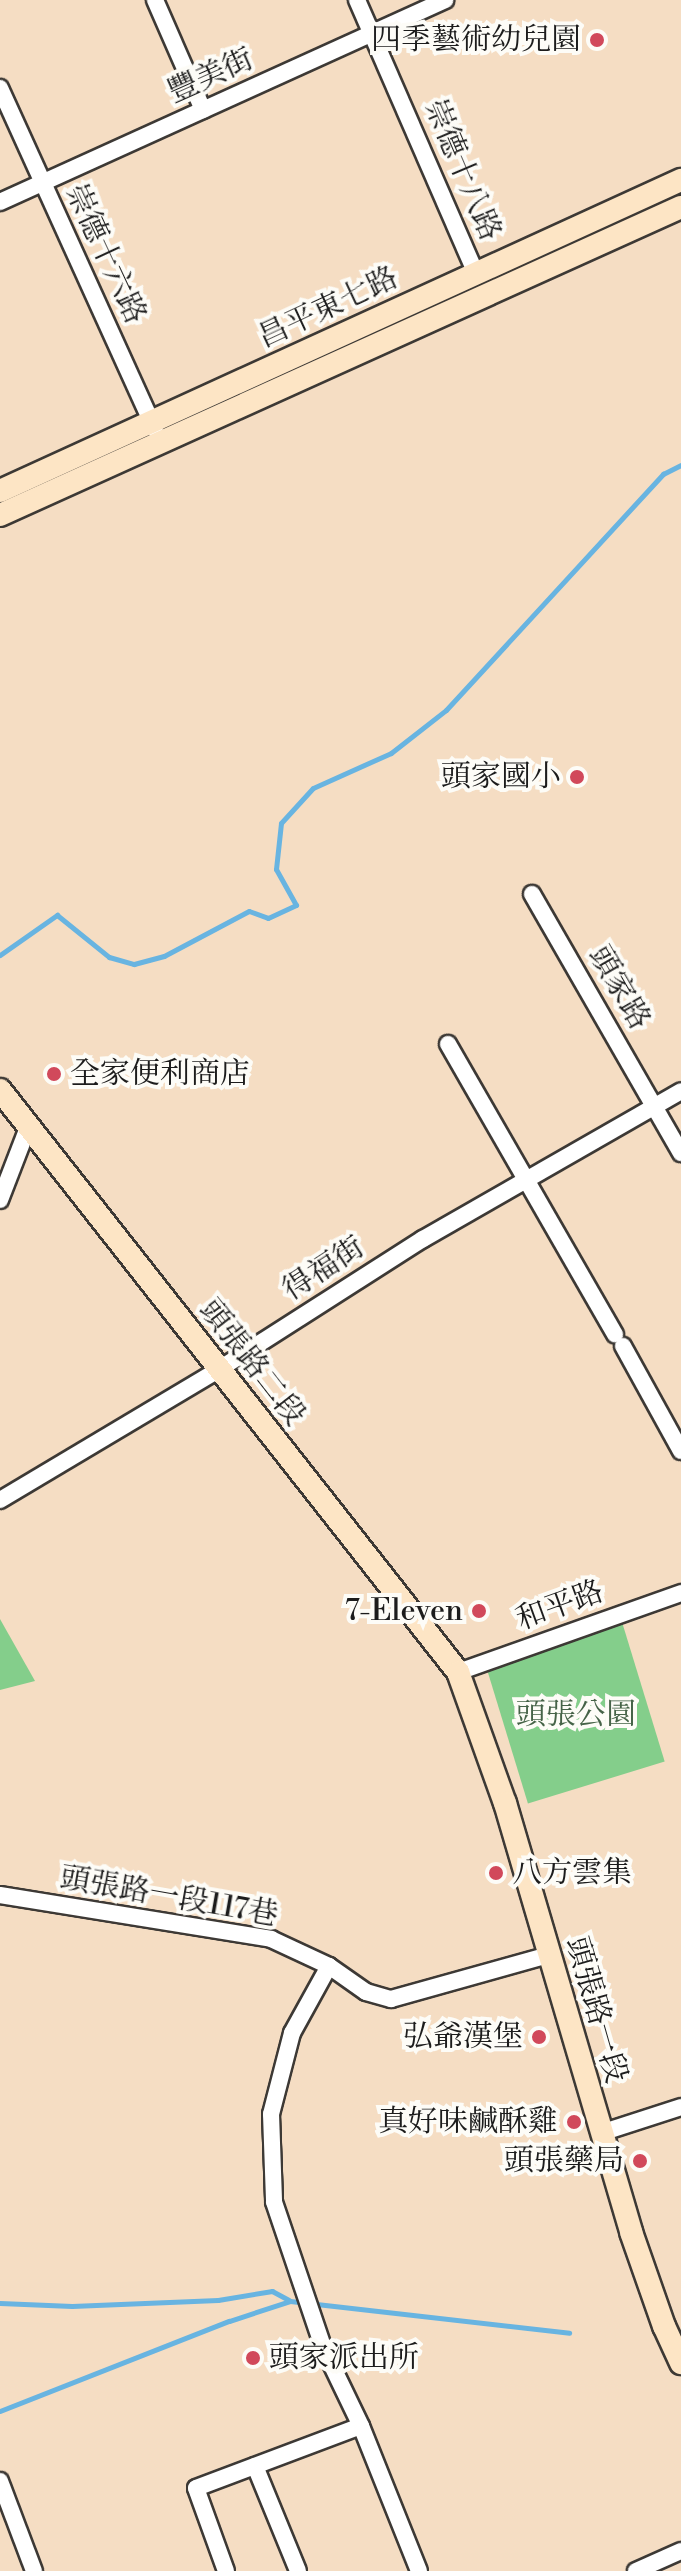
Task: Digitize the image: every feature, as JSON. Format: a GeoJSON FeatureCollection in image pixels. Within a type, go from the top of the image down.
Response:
{"type":"FeatureCollection","features":[{"type":"Feature","properties":{"kind":"street"},"geometry":{"type":"LineString","coordinates":[[155,0],[203,110]]}},
{"type":"Feature","properties":{"kind":"street","name":"崇德十八路"},"geometry":{"type":"LineString","coordinates":[[357,0],[476,274]]}},
{"type":"Feature","properties":{"kind":"street","name":"豐美街"},"geometry":{"type":"LineString","coordinates":[[0,202],[445,0]]}},
{"type":"Feature","properties":{"kind":"street","name":"崇德十六路"},"geometry":{"type":"LineString","coordinates":[[0,88],[156,433]]}},
{"type":"Feature","properties":{"kind":"street","name":"昌平東七路"},"geometry":{"type":"LineString","coordinates":[[0,515],[156,433],[476,274],[681,180]]}},
{"type":"Feature","properties":{"kind":"street","name":"昌平東七路"},"geometry":{"type":"LineString","coordinates":[[0,491],[156,433],[681,207]]}},
{"type":"Feature","properties":{"kind":"street","name":"頭家路"},"geometry":{"type":"LineString","coordinates":[[532,894],[681,1153]]}},
{"type":"Feature","properties":{"kind":"street"},"geometry":{"type":"LineString","coordinates":[[448,1044],[681,1451]]}},
{"type":"Feature","properties":{"kind":"street","name":"頭張路二段"},"geometry":{"type":"LineString","coordinates":[[0,1090],[458,1672]]}},
{"type":"Feature","properties":{"kind":"street","name":"得福街"},"geometry":{"type":"LineString","coordinates":[[0,1500],[218,1370],[423,1239],[681,1091]]}},
{"type":"Feature","properties":{"kind":"street"},"geometry":{"type":"LineString","coordinates":[[0,1200],[29,1125]]}},
{"type":"Feature","properties":{"kind":"street","name":"和平路"},"geometry":{"type":"LineString","coordinates":[[458,1672],[681,1593]]}},
{"type":"Feature","properties":{"kind":"street","name":"頭張路一段"},"geometry":{"type":"LineString","coordinates":[[458,1672],[496,1774],[652,2295],[681,2363]]}},
{"type":"Feature","properties":{"kind":"street","name":"頭張路一段117巷"},"geometry":{"type":"LineString","coordinates":[[0,1895],[271,1939],[329,1966],[366,1992],[391,1999],[549,1955]]}},
{"type":"Feature","properties":{"kind":"street"},"geometry":{"type":"LineString","coordinates":[[329,1966],[292,2033],[271,2114],[274,2202],[323,2347],[361,2426],[419,2571]]}},
{"type":"Feature","properties":{"kind":"street"},"geometry":{"type":"LineString","coordinates":[[601,2133],[681,2107]]}},
{"type":"Feature","properties":{"kind":"street"},"geometry":{"type":"LineString","coordinates":[[226,2571],[196,2488],[361,2426]]}},
{"type":"Feature","properties":{"kind":"street"},"geometry":{"type":"LineString","coordinates":[[255,2466],[298,2571]]}},
{"type":"Feature","properties":{"kind":"street"},"geometry":{"type":"LineString","coordinates":[[0,2481],[34,2571]]}},
{"type":"Feature","properties":{"kind":"street"},"geometry":{"type":"LineString","coordinates":[[636,2571],[681,2551]]}},
{"type":"Feature","properties":{"kind":"green space"},"geometry":{"type":"Polygon","coordinates":[[[0,1619],[35,1681],[0,1690],[0,1619]]]}},
{"type":"Feature","properties":{"kind":"green space","name":"頭張公園"},"geometry":{"type":"Polygon","coordinates":[[[622,1622],[665,1762],[528,1803],[485,1664],[622,1622]]]}},
{"type":"Feature","properties":{"kind":"waterway"},"geometry":{"type":"LineString","coordinates":[[0,955],[57,915],[109,957],[134,964],[164,956],[249,911],[268,918],[296,905],[276,869],[281,823],[313,788],[391,753],[446,710],[663,474],[681,465]]}},
{"type":"Feature","properties":{"kind":"waterway"},"geometry":{"type":"LineString","coordinates":[[0,2303],[72,2306],[218,2300],[272,2291],[289,2300]]}},
{"type":"Feature","properties":{"kind":"waterway"},"geometry":{"type":"LineString","coordinates":[[0,2411],[229,2321],[290,2301],[569,2333]]}},
{"type":"Feature","properties":{"kind":"place","name":"四季藝術幼兒園"},"geometry":{"type":"Point","coordinates":[597,40]}},
{"type":"Feature","properties":{"kind":"place","name":"頭家國小"},"geometry":{"type":"Point","coordinates":[577,777]}},
{"type":"Feature","properties":{"kind":"place","name":"全家便利商店"},"geometry":{"type":"Point","coordinates":[54,1074]}},
{"type":"Feature","properties":{"kind":"place","name":"7-Eleven"},"geometry":{"type":"Point","coordinates":[479,1611]}},
{"type":"Feature","properties":{"kind":"place","name":"八方雲集"},"geometry":{"type":"Point","coordinates":[496,1873]}},
{"type":"Feature","properties":{"kind":"place","name":"弘爺漢堡"},"geometry":{"type":"Point","coordinates":[539,2037]}},
{"type":"Feature","properties":{"kind":"place","name":"真好味鹹酥雞"},"geometry":{"type":"Point","coordinates":[574,2122]}},
{"type":"Feature","properties":{"kind":"place","name":"頭張藥局"},"geometry":{"type":"Point","coordinates":[640,2161]}},
{"type":"Feature","properties":{"kind":"place","name":"頭家派出所"},"geometry":{"type":"Point","coordinates":[253,2358]}}]}
